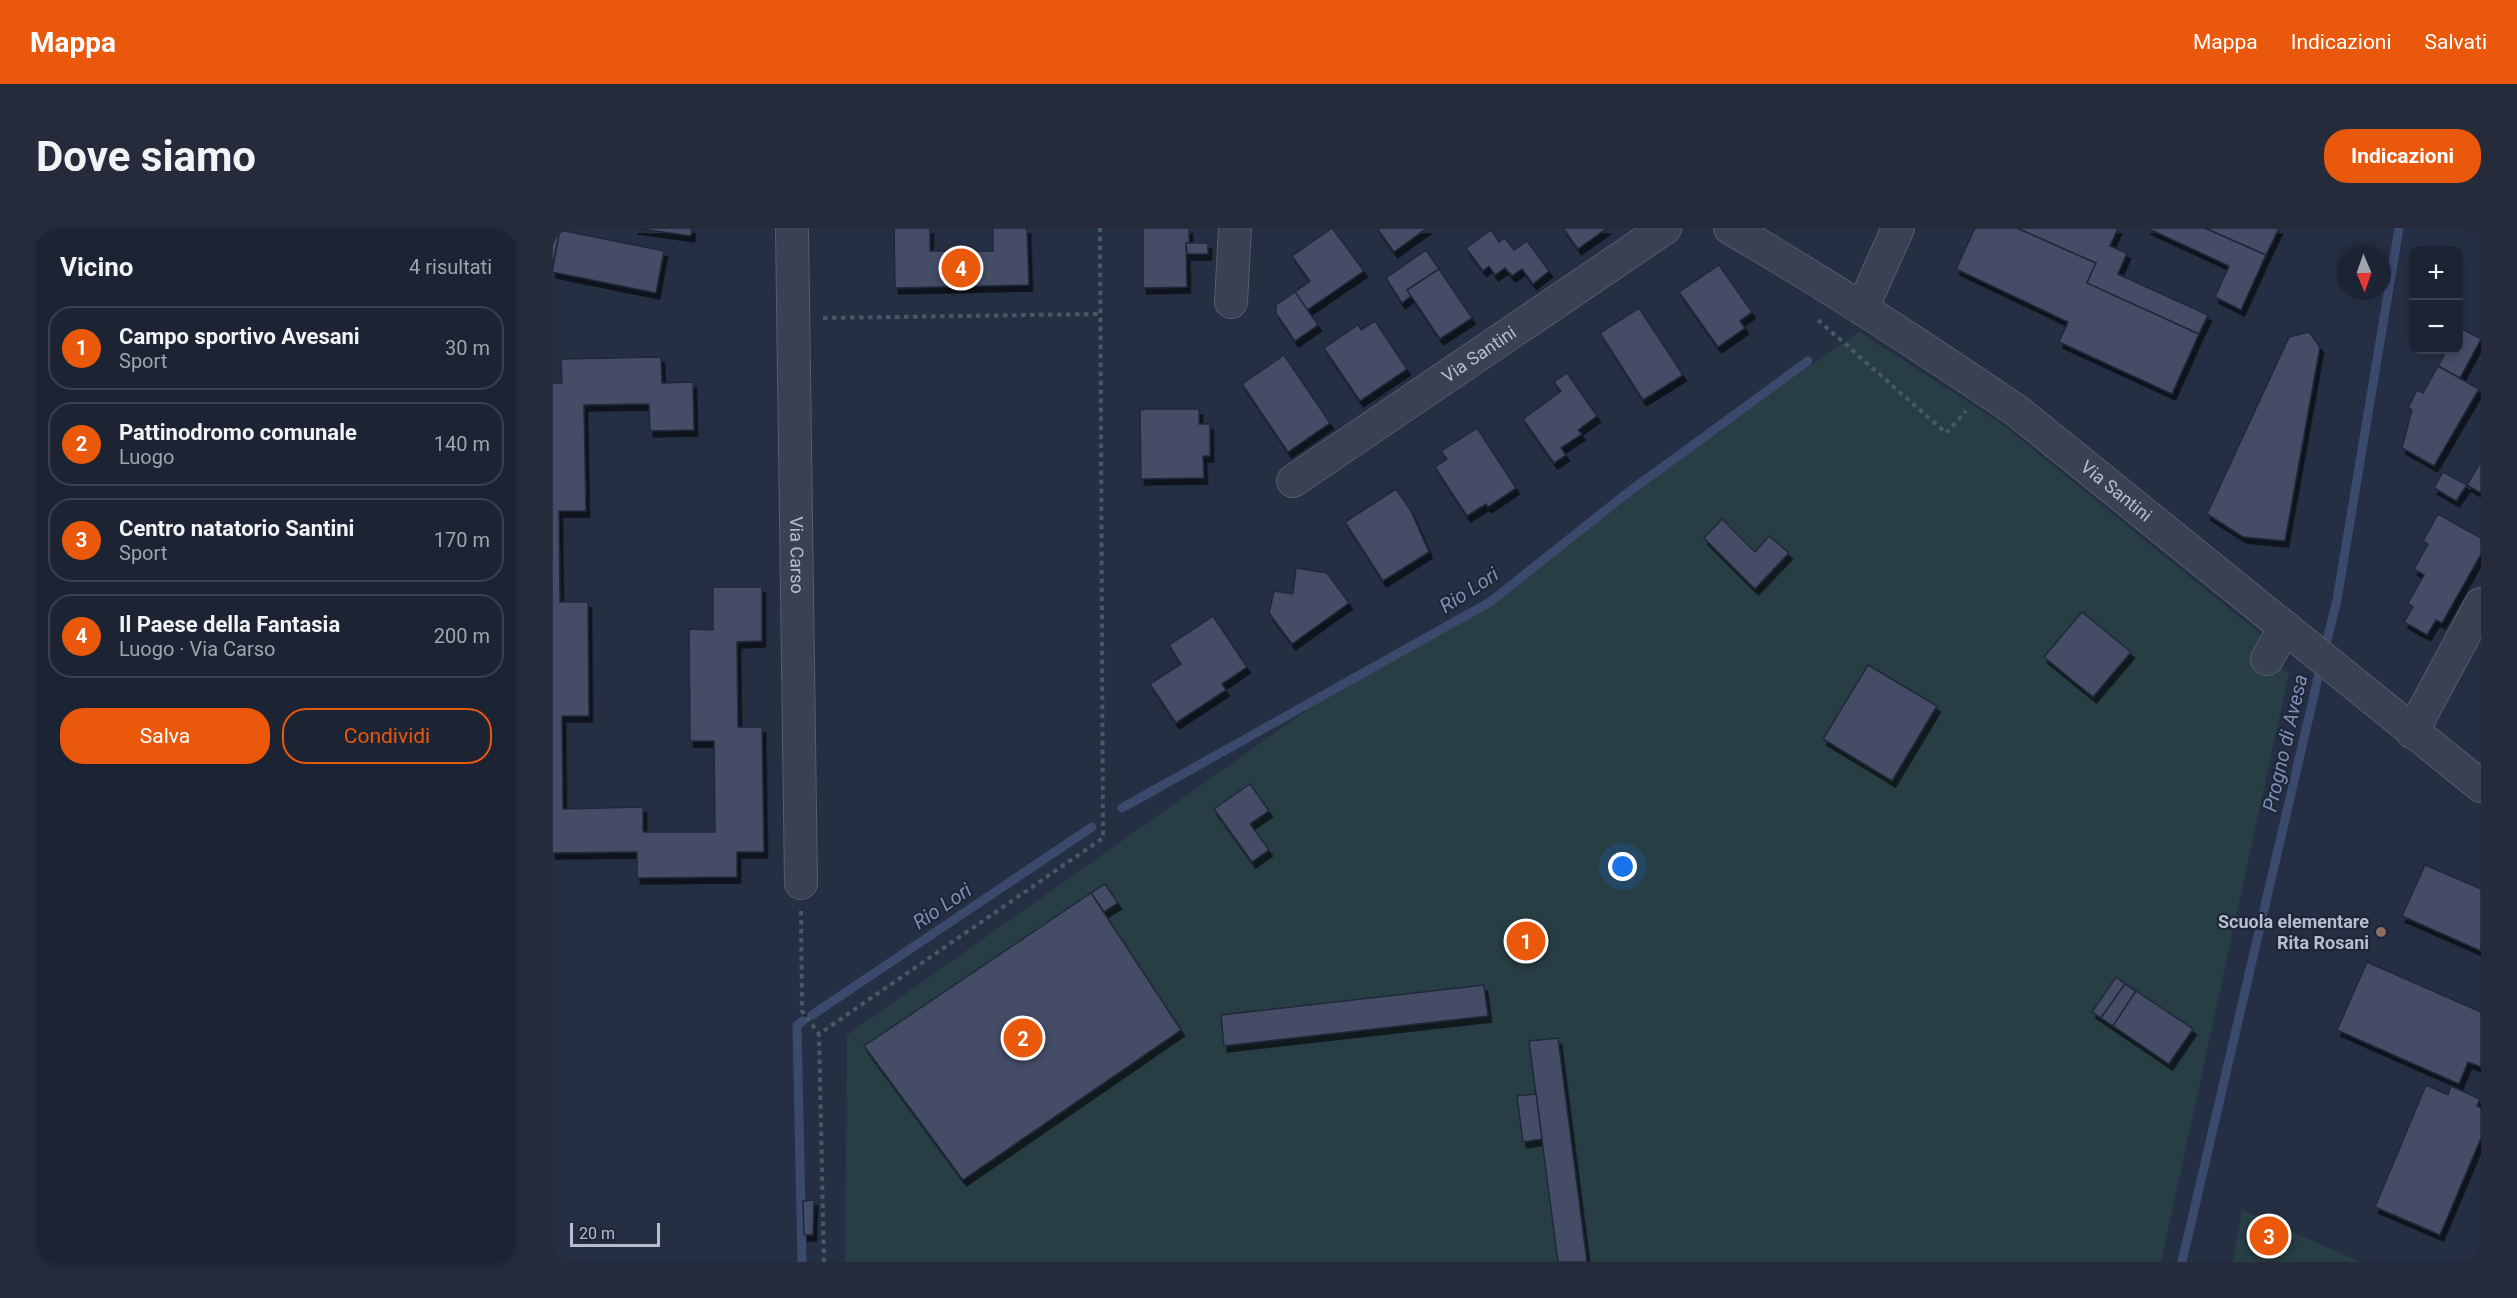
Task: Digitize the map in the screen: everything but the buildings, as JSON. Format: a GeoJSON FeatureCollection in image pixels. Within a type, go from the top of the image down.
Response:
{"type":"FeatureCollection","features":[{"type":"Feature","properties":{"kind":"street","name":"Via Carso"},"geometry":{"type":"LineString","coordinates":[[792,228],[801,883]]}},
{"type":"Feature","properties":{"kind":"street"},"geometry":{"type":"LineString","coordinates":[[1231,302],[1235,228]]}},
{"type":"Feature","properties":{"kind":"street","name":"Via Santini"},"geometry":{"type":"LineString","coordinates":[[1293,481],[1665,228]]}},
{"type":"Feature","properties":{"kind":"street","name":"Via Santini"},"geometry":{"type":"LineString","coordinates":[[1730,228],[1862,309],[2017,411],[2481,786]]}},
{"type":"Feature","properties":{"kind":"street"},"geometry":{"type":"LineString","coordinates":[[1862,309],[1899,228]]}},
{"type":"Feature","properties":{"kind":"street"},"geometry":{"type":"LineString","coordinates":[[2412,732],[2481,604]]}},
{"type":"Feature","properties":{"kind":"street"},"geometry":{"type":"LineString","coordinates":[[2267,659],[2290,632]]}},
{"type":"Feature","properties":{"kind":"path"},"geometry":{"type":"LineString","coordinates":[[819,1034],[1103,838],[1098,314],[1100,228]]}},
{"type":"Feature","properties":{"kind":"path"},"geometry":{"type":"LineString","coordinates":[[793,318],[1098,314]]}},
{"type":"Feature","properties":{"kind":"path"},"geometry":{"type":"LineString","coordinates":[[1814,317],[1946,433],[1968,409]]}},
{"type":"Feature","properties":{"kind":"path"},"geometry":{"type":"LineString","coordinates":[[801,883],[802,1011],[819,1034],[824,1262]]}},
{"type":"Feature","properties":{"kind":"green space"},"geometry":{"type":"Polygon","coordinates":[[[1859,332],[2002,424],[2271,643],[2265,652],[2249,647],[2289,673],[2161,1262],[845,1262],[847,1035],[1310,708],[1490,602],[1626,494],[1859,332]]]}},
{"type":"Feature","properties":{"kind":"green space"},"geometry":{"type":"Polygon","coordinates":[[[2242,1210],[2361,1262],[2233,1262],[2242,1210]]]}},
{"type":"Feature","properties":{"kind":"waterway","name":"Progno di Avesa"},"geometry":{"type":"LineString","coordinates":[[2324,652],[2337,600],[2399,228]]}},
{"type":"Feature","properties":{"kind":"waterway","name":"Rio Lori"},"geometry":{"type":"LineString","coordinates":[[1122,808],[1490,602],[1626,494],[1808,361]]}},
{"type":"Feature","properties":{"kind":"waterway","name":"Progno di Avesa"},"geometry":{"type":"LineString","coordinates":[[2182,1262],[2321,665]]}},
{"type":"Feature","properties":{"kind":"waterway","name":"Rio Lori"},"geometry":{"type":"LineString","coordinates":[[812,1015],[1092,827]]}},
{"type":"Feature","properties":{"kind":"waterway","name":"Rio Lori"},"geometry":{"type":"LineString","coordinates":[[802,1262],[797,1025],[803,1021]]}},
{"type":"Feature","properties":{"kind":"place","name":"Il Paese della Fantasia"},"geometry":{"type":"Point","coordinates":[961,268]}},
{"type":"Feature","properties":{"kind":"place","name":"Scuola elementare Rita Rosani"},"geometry":{"type":"Point","coordinates":[2381,932]}},
{"type":"Feature","properties":{"kind":"place","name":"Campo sportivo Avesani"},"geometry":{"type":"Point","coordinates":[1526,941]}},
{"type":"Feature","properties":{"kind":"place","name":"Pattinodromo comunale"},"geometry":{"type":"Point","coordinates":[1023,1038]}},
{"type":"Feature","properties":{"kind":"place","name":"Centro natatorio Santini"},"geometry":{"type":"Point","coordinates":[2269,1236]}}]}
